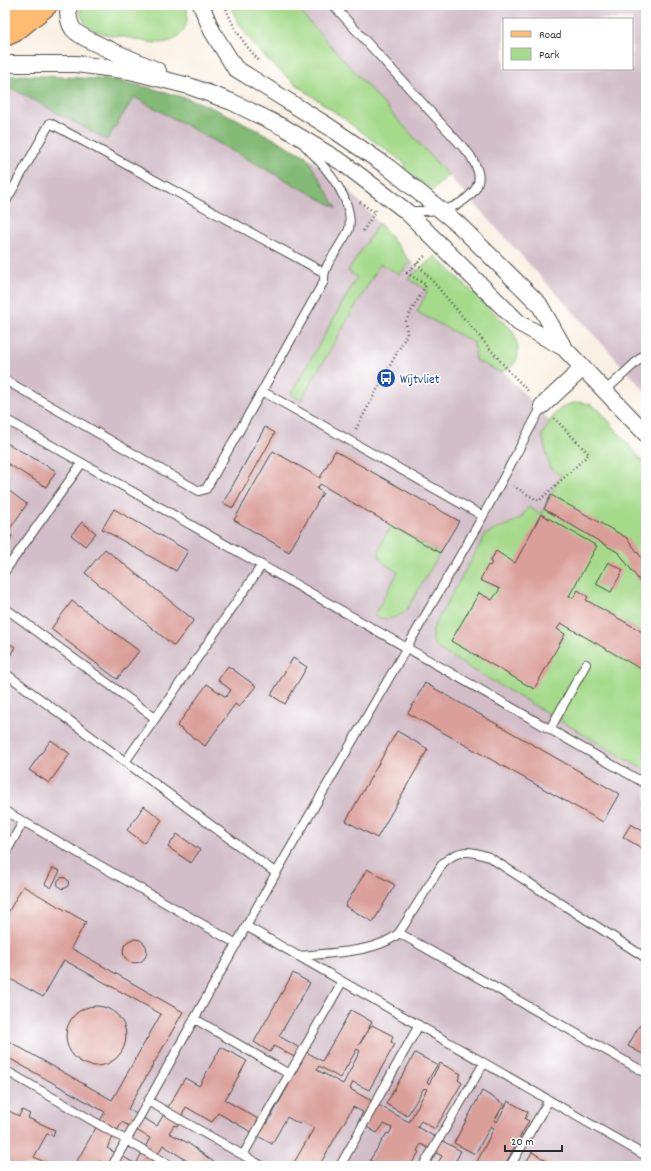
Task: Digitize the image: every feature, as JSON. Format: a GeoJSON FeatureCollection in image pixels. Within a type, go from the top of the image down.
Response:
{"type":"FeatureCollection","features":[{"type":"Feature","properties":{"kind":"main road"},"geometry":{"type":"LineString","coordinates":[[5,14],[20,11],[32,5]]}},
{"type":"Feature","properties":{"kind":"main road"},"geometry":{"type":"LineString","coordinates":[[5,35],[14,31],[46,5]]}},
{"type":"Feature","properties":{"kind":"street"},"geometry":{"type":"LineString","coordinates":[[68,5],[68,15],[73,30],[90,40],[189,86],[232,102],[285,128],[343,163],[406,212],[519,323],[564,348]]}},
{"type":"Feature","properties":{"kind":"street"},"geometry":{"type":"LineString","coordinates":[[201,5],[212,31],[235,68],[331,128],[388,167],[459,226],[539,304],[564,348],[646,434]]}},
{"type":"Feature","properties":{"kind":"street"},"geometry":{"type":"LineString","coordinates":[[5,64],[76,64],[130,71],[189,86]]}},
{"type":"Feature","properties":{"kind":"street"},"geometry":{"type":"LineString","coordinates":[[542,406],[583,368]]}},
{"type":"Feature","properties":{"kind":"lane"},"geometry":{"type":"LineString","coordinates":[[333,5],[470,155],[477,166],[480,178],[475,189],[465,201],[454,207],[440,210],[406,212]]}},
{"type":"Feature","properties":{"kind":"lane"},"geometry":{"type":"LineString","coordinates":[[5,203],[50,123],[324,272]]}},
{"type":"Feature","properties":{"kind":"lane"},"geometry":{"type":"LineString","coordinates":[[5,380],[199,491],[206,489],[324,281],[324,272],[348,230],[350,217],[348,208],[336,184],[323,166],[285,128]]}},
{"type":"Feature","properties":{"kind":"lane"},"geometry":{"type":"LineString","coordinates":[[605,391],[646,353]]}},
{"type":"Feature","properties":{"kind":"lane"},"geometry":{"type":"LineString","coordinates":[[262,391],[483,516]]}},
{"type":"Feature","properties":{"kind":"lane"},"geometry":{"type":"LineString","coordinates":[[112,1166],[276,873],[483,516],[542,406]]}},
{"type":"Feature","properties":{"kind":"lane"},"geometry":{"type":"LineString","coordinates":[[5,419],[646,784]]}},
{"type":"Feature","properties":{"kind":"lane"},"geometry":{"type":"LineString","coordinates":[[5,571],[82,463]]}},
{"type":"Feature","properties":{"kind":"lane"},"geometry":{"type":"LineString","coordinates":[[124,762],[262,565]]}},
{"type":"Feature","properties":{"kind":"lane"},"geometry":{"type":"LineString","coordinates":[[5,608],[155,718]]}},
{"type":"Feature","properties":{"kind":"lane"},"geometry":{"type":"LineString","coordinates":[[550,729],[586,664]]}},
{"type":"Feature","properties":{"kind":"lane"},"geometry":{"type":"LineString","coordinates":[[5,673],[276,873]]}},
{"type":"Feature","properties":{"kind":"lane"},"geometry":{"type":"LineString","coordinates":[[5,811],[237,944]]}},
{"type":"Feature","properties":{"kind":"lane"},"geometry":{"type":"LineString","coordinates":[[5,854],[23,822]]}},
{"type":"Feature","properties":{"kind":"lane"},"geometry":{"type":"LineString","coordinates":[[298,956],[366,948],[388,941],[399,933],[443,863],[452,854],[464,851],[476,852],[489,857],[646,958]]}},
{"type":"Feature","properties":{"kind":"lane"},"geometry":{"type":"LineString","coordinates":[[246,926],[646,1156]]}},
{"type":"Feature","properties":{"kind":"lane"},"geometry":{"type":"LineString","coordinates":[[399,933],[646,1073]]}},
{"type":"Feature","properties":{"kind":"lane"},"geometry":{"type":"LineString","coordinates":[[243,1155],[342,982]]}},
{"type":"Feature","properties":{"kind":"lane"},"geometry":{"type":"LineString","coordinates":[[195,1019],[290,1074]]}},
{"type":"Feature","properties":{"kind":"lane"},"geometry":{"type":"LineString","coordinates":[[340,1166],[419,1025]]}},
{"type":"Feature","properties":{"kind":"lane"},"geometry":{"type":"LineString","coordinates":[[423,1166],[484,1062]]}},
{"type":"Feature","properties":{"kind":"lane"},"geometry":{"type":"LineString","coordinates":[[5,1070],[171,1166]]}},
{"type":"Feature","properties":{"kind":"lane"},"geometry":{"type":"LineString","coordinates":[[510,1166],[549,1100]]}},
{"type":"Feature","properties":{"kind":"lane"},"geometry":{"type":"LineString","coordinates":[[148,1101],[262,1166]]}},
{"type":"Feature","properties":{"kind":"path"},"geometry":{"type":"LineString","coordinates":[[336,184],[374,212]]}},
{"type":"Feature","properties":{"kind":"path"},"geometry":{"type":"LineString","coordinates":[[417,263],[508,370],[589,454],[539,501],[502,480]]}},
{"type":"Feature","properties":{"kind":"path"},"geometry":{"type":"LineString","coordinates":[[361,420],[407,334],[406,321],[426,285],[407,273]]}},
{"type":"Feature","properties":{"kind":"shaded area"},"geometry":{"type":"Polygon","coordinates":[[[230,5],[646,5],[646,392],[448,175],[432,191],[403,169],[406,164],[294,83],[251,41],[237,21],[230,5]]]}},
{"type":"Feature","properties":{"kind":"shaded area"},"geometry":{"type":"Polygon","coordinates":[[[5,76],[69,76],[113,80],[151,88],[199,102],[235,118],[306,156],[348,189],[379,223],[508,377],[575,447],[646,496],[646,1166],[5,1166],[5,76]]]}},
{"type":"Feature","properties":{"kind":"green space"},"geometry":{"type":"Polygon","coordinates":[[[80,5],[186,5],[186,26],[183,32],[173,40],[159,43],[106,34],[97,32],[87,25],[83,20],[80,5]]]}},
{"type":"Feature","properties":{"kind":"green space"},"geometry":{"type":"Polygon","coordinates":[[[230,5],[294,5],[448,175],[432,191],[403,169],[406,164],[304,90],[274,66],[249,38],[230,5]]]}},
{"type":"Feature","properties":{"kind":"green space"},"geometry":{"type":"Polygon","coordinates":[[[23,75],[113,80],[151,88],[199,102],[235,118],[306,156],[337,208],[134,97],[107,140],[13,89],[5,91],[5,76],[23,75]]]}},
{"type":"Feature","properties":{"kind":"green space"},"geometry":{"type":"Polygon","coordinates":[[[379,223],[411,262],[400,274],[380,264],[301,400],[291,394],[357,277],[348,271],[379,223]]]}},
{"type":"Feature","properties":{"kind":"green space"},"geometry":{"type":"Polygon","coordinates":[[[435,256],[512,330],[517,343],[518,356],[512,366],[500,372],[475,360],[474,343],[417,312],[428,290],[408,279],[435,256]]]}},
{"type":"Feature","properties":{"kind":"green space"},"geometry":{"type":"Polygon","coordinates":[[[581,402],[592,405],[600,411],[646,465],[646,771],[441,651],[435,646],[433,640],[432,634],[434,626],[486,534],[520,519],[528,507],[541,514],[561,475],[550,468],[542,435],[553,417],[561,408],[566,405],[581,402]]]}},
{"type":"Feature","properties":{"kind":"green space"},"geometry":{"type":"Polygon","coordinates":[[[391,525],[440,553],[406,611],[398,616],[387,619],[374,616],[398,572],[382,561],[379,553],[384,538],[391,525]]]}},
{"type":"Feature","properties":{"kind":"building"},"geometry":{"type":"Polygon","coordinates":[[[265,427],[275,433],[233,508],[223,503],[265,427]]]}},
{"type":"Feature","properties":{"kind":"building"},"geometry":{"type":"Polygon","coordinates":[[[5,442],[56,471],[46,487],[5,462],[5,442]]]}},
{"type":"Feature","properties":{"kind":"building"},"geometry":{"type":"Polygon","coordinates":[[[273,451],[320,478],[335,451],[459,521],[440,553],[320,484],[317,489],[323,493],[289,552],[234,520],[273,451]]]}},
{"type":"Feature","properties":{"kind":"building"},"geometry":{"type":"Polygon","coordinates":[[[5,488],[27,504],[9,530],[5,527],[5,488]]]}},
{"type":"Feature","properties":{"kind":"building"},"geometry":{"type":"Polygon","coordinates":[[[551,495],[627,538],[646,564],[646,590],[619,553],[544,509],[551,495]]]}},
{"type":"Feature","properties":{"kind":"building"},"geometry":{"type":"Polygon","coordinates":[[[114,509],[188,551],[176,571],[102,529],[114,509]]]}},
{"type":"Feature","properties":{"kind":"building"},"geometry":{"type":"Polygon","coordinates":[[[541,514],[597,546],[569,596],[573,598],[578,590],[588,597],[586,600],[646,634],[646,672],[561,623],[557,629],[565,634],[534,689],[451,641],[479,593],[492,600],[500,589],[480,580],[488,565],[490,566],[492,563],[490,562],[496,551],[515,563],[541,514]]]}},
{"type":"Feature","properties":{"kind":"building"},"geometry":{"type":"Polygon","coordinates":[[[82,522],[96,533],[85,546],[71,535],[82,522]]]}},
{"type":"Feature","properties":{"kind":"building"},"geometry":{"type":"Polygon","coordinates":[[[5,530],[12,536],[5,545],[5,530]]]}},
{"type":"Feature","properties":{"kind":"building"},"geometry":{"type":"Polygon","coordinates":[[[105,549],[194,620],[174,646],[85,573],[105,549]]]}},
{"type":"Feature","properties":{"kind":"building"},"geometry":{"type":"Polygon","coordinates":[[[608,562],[623,570],[611,592],[596,584],[608,562]]]}},
{"type":"Feature","properties":{"kind":"building"},"geometry":{"type":"Polygon","coordinates":[[[72,601],[139,651],[117,679],[51,629],[72,601]]]}},
{"type":"Feature","properties":{"kind":"building"},"geometry":{"type":"Polygon","coordinates":[[[5,640],[15,647],[5,665],[5,640]]]}},
{"type":"Feature","properties":{"kind":"building"},"geometry":{"type":"Polygon","coordinates":[[[293,658],[307,667],[285,704],[271,695],[293,658]]]}},
{"type":"Feature","properties":{"kind":"building"},"geometry":{"type":"Polygon","coordinates":[[[228,666],[256,686],[239,707],[235,704],[205,746],[177,726],[207,684],[226,697],[231,690],[218,680],[228,666]]]}},
{"type":"Feature","properties":{"kind":"building"},"geometry":{"type":"Polygon","coordinates":[[[425,683],[619,794],[603,822],[408,713],[425,683]]]}},
{"type":"Feature","properties":{"kind":"building"},"geometry":{"type":"Polygon","coordinates":[[[397,731],[428,749],[377,838],[346,821],[397,731]]]}},
{"type":"Feature","properties":{"kind":"building"},"geometry":{"type":"Polygon","coordinates":[[[51,740],[70,754],[49,783],[29,770],[51,740]]]}},
{"type":"Feature","properties":{"kind":"building"},"geometry":{"type":"Polygon","coordinates":[[[144,806],[162,820],[144,843],[127,830],[144,806]]]}},
{"type":"Feature","properties":{"kind":"building"},"geometry":{"type":"Polygon","coordinates":[[[631,824],[646,833],[645,850],[623,837],[631,824]]]}},
{"type":"Feature","properties":{"kind":"building"},"geometry":{"type":"Polygon","coordinates":[[[177,834],[200,850],[191,863],[168,847],[177,834]]]}},
{"type":"Feature","properties":{"kind":"building"},"geometry":{"type":"Polygon","coordinates":[[[53,868],[60,871],[51,888],[45,884],[53,868]]]}},
{"type":"Feature","properties":{"kind":"building"},"geometry":{"type":"Polygon","coordinates":[[[367,869],[395,885],[373,922],[345,906],[367,869]]]}},
{"type":"Feature","properties":{"kind":"building"},"geometry":{"type":"Polygon","coordinates":[[[63,877],[67,879],[69,883],[67,887],[63,889],[59,887],[57,883],[59,879],[63,877]]]}},
{"type":"Feature","properties":{"kind":"building"},"geometry":{"type":"Polygon","coordinates":[[[23,886],[86,922],[71,948],[183,1012],[128,1109],[157,1126],[185,1078],[199,1086],[221,1047],[247,1061],[225,1100],[267,1124],[302,1061],[274,1046],[270,1052],[254,1042],[293,973],[310,983],[279,1036],[322,1061],[351,1010],[372,1022],[359,1045],[372,1025],[393,1036],[391,1042],[395,1044],[369,1090],[353,1082],[350,1089],[409,1122],[427,1089],[424,1088],[407,1116],[386,1104],[415,1053],[437,1065],[427,1082],[429,1084],[440,1063],[461,1074],[458,1080],[462,1083],[435,1129],[421,1121],[417,1127],[461,1151],[453,1166],[436,1166],[442,1156],[421,1144],[417,1151],[419,1152],[410,1166],[381,1166],[370,1160],[387,1133],[389,1134],[392,1128],[384,1124],[377,1133],[358,1122],[363,1112],[353,1107],[319,1166],[292,1166],[314,1128],[301,1121],[299,1124],[287,1117],[272,1144],[218,1113],[212,1122],[186,1107],[177,1126],[174,1125],[169,1133],[188,1143],[219,1166],[195,1166],[163,1145],[151,1166],[108,1166],[99,1161],[96,1166],[74,1166],[105,1112],[5,1056],[5,1039],[112,1100],[161,1014],[64,960],[43,997],[5,976],[5,918],[23,886]],[[357,1049],[340,1078],[319,1066],[317,1070],[343,1084],[360,1051],[357,1049]],[[122,1122],[107,1148],[136,1164],[150,1138],[122,1122]]]}},
{"type":"Feature","properties":{"kind":"building"},"geometry":{"type":"Polygon","coordinates":[[[135,939],[143,943],[147,951],[143,959],[135,963],[127,959],[123,951],[127,943],[135,939]]]}},
{"type":"Feature","properties":{"kind":"building"},"geometry":{"type":"Polygon","coordinates":[[[90,1006],[102,1006],[113,1011],[121,1019],[126,1030],[124,1048],[113,1061],[102,1066],[90,1066],[79,1061],[71,1053],[66,1042],[66,1030],[71,1019],[79,1011],[90,1006]]]}},
{"type":"Feature","properties":{"kind":"building"},"geometry":{"type":"Polygon","coordinates":[[[639,1026],[646,1029],[646,1056],[628,1046],[639,1026]]]}},
{"type":"Feature","properties":{"kind":"building"},"geometry":{"type":"Polygon","coordinates":[[[482,1091],[504,1104],[494,1121],[497,1122],[508,1101],[528,1112],[525,1119],[529,1121],[504,1166],[490,1164],[489,1166],[475,1166],[494,1128],[491,1126],[475,1154],[454,1143],[482,1091]]]}},
{"type":"Feature","properties":{"kind":"building"},"geometry":{"type":"Polygon","coordinates":[[[5,1109],[19,1116],[22,1110],[30,1114],[28,1118],[55,1130],[53,1136],[47,1134],[34,1157],[52,1166],[5,1166],[5,1109]]]}},
{"type":"Feature","properties":{"kind":"building"},"geometry":{"type":"Polygon","coordinates":[[[532,1152],[555,1166],[524,1166],[532,1152]]]}},
{"type":"Feature","properties":{"kind":"place","name":"Wijtvliet"},"geometry":{"type":"Point","coordinates":[386,378]}}]}
